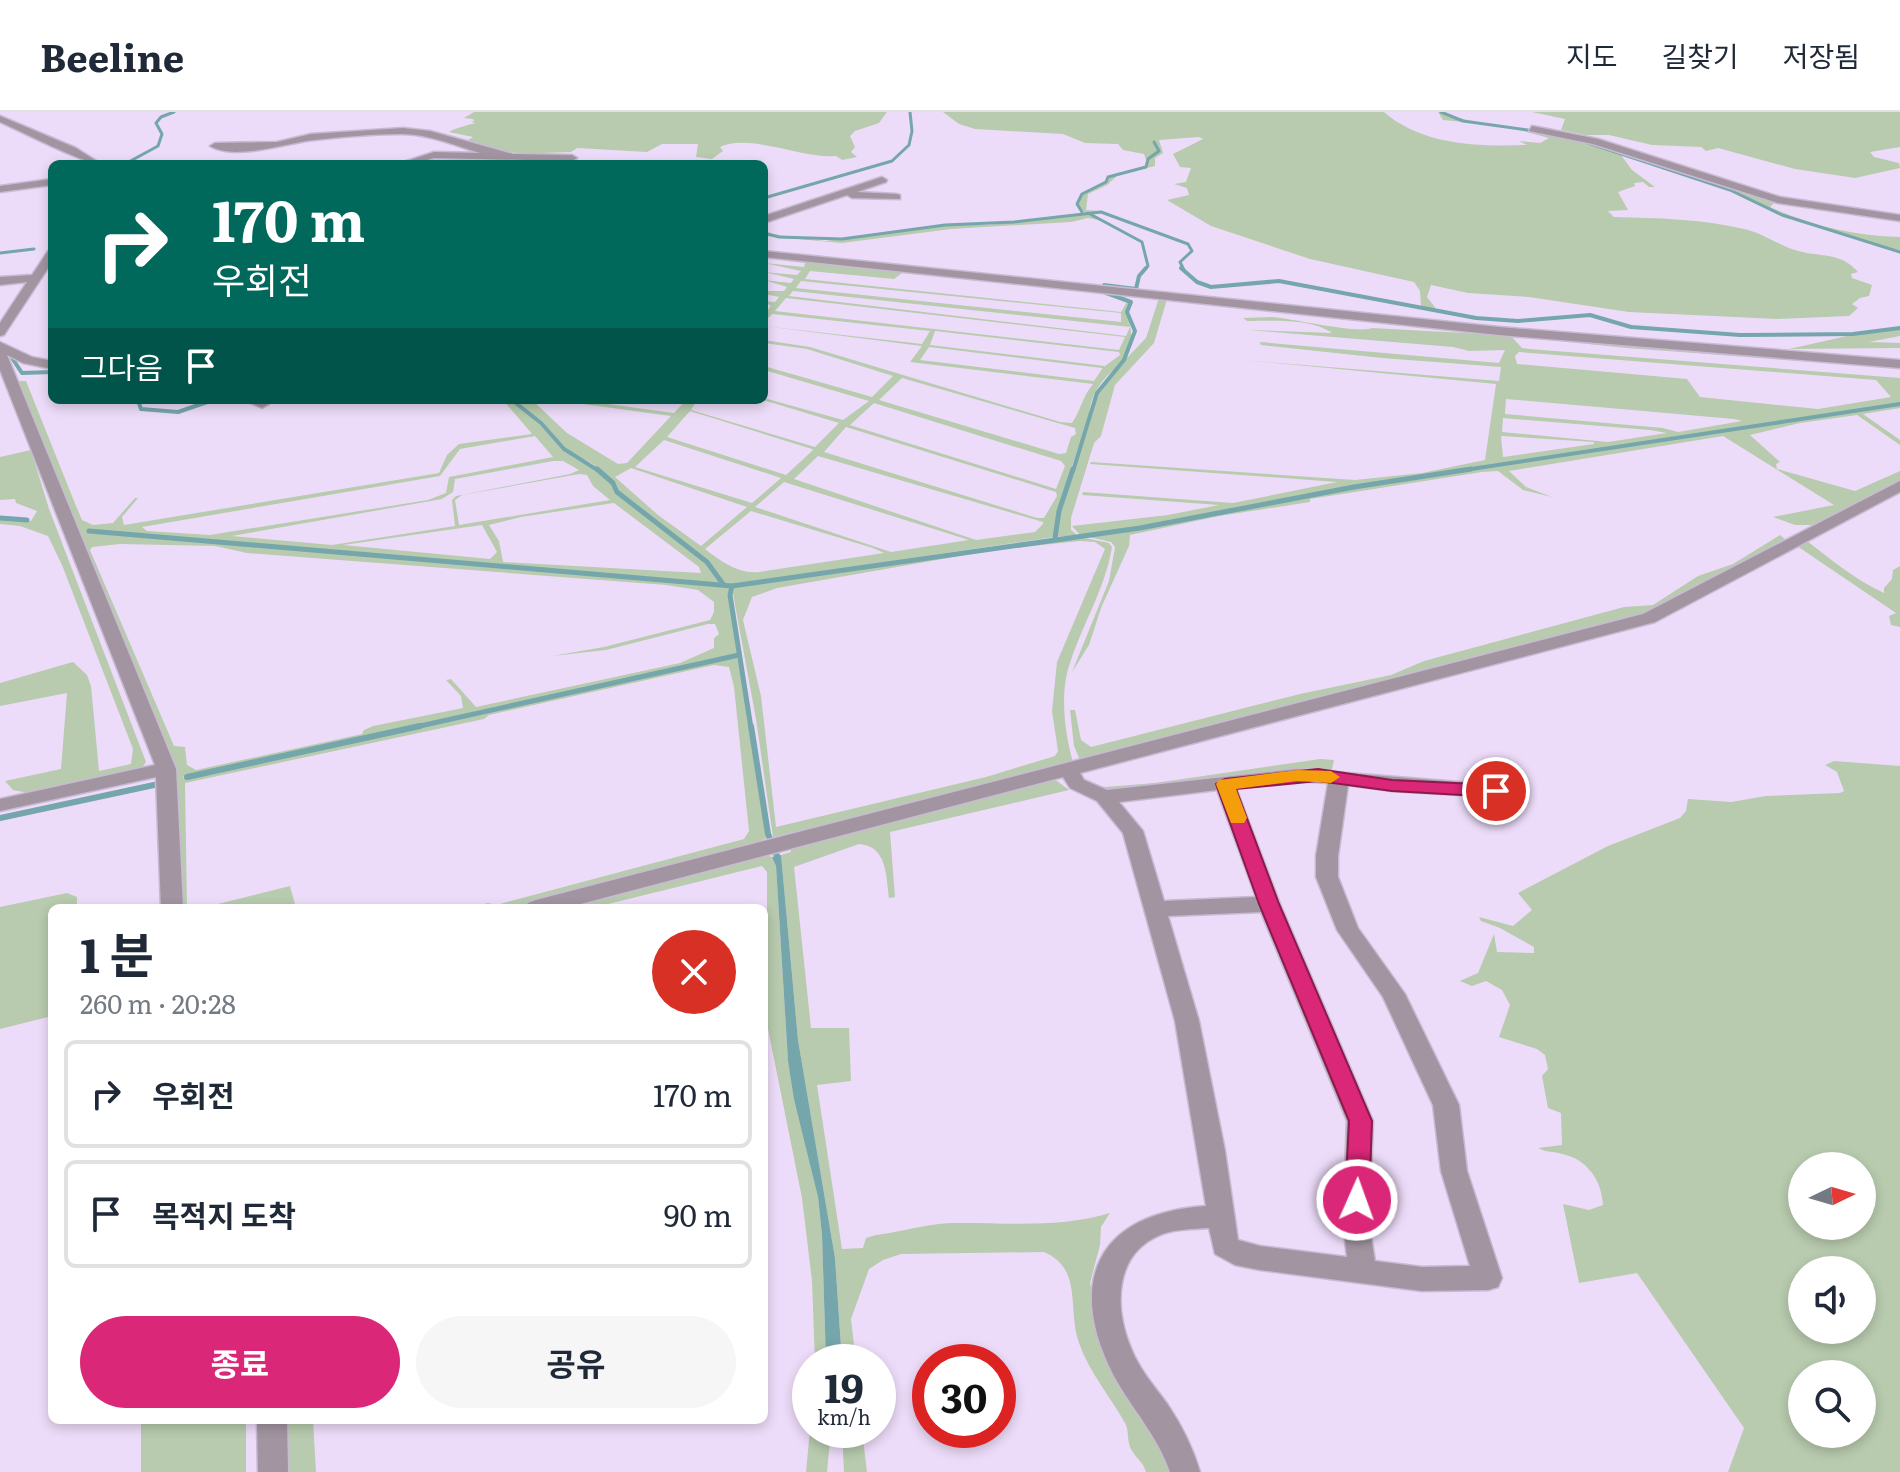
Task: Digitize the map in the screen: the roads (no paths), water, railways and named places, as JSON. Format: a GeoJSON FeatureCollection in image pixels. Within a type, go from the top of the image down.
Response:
{"type":"FeatureCollection","features":[{"type":"Feature","properties":{"kind":"street"},"geometry":{"type":"LineString","coordinates":[[0,119],[89,160]]}},
{"type":"Feature","properties":{"kind":"street"},"geometry":{"type":"LineString","coordinates":[[1532,129],[1595,141],[1786,202],[1900,218]]}},
{"type":"Feature","properties":{"kind":"street"},"geometry":{"type":"LineString","coordinates":[[215,146],[262,146],[311,137],[403,131],[430,134],[483,151],[509,155]]}},
{"type":"Feature","properties":{"kind":"street"},"geometry":{"type":"LineString","coordinates":[[417,160],[434,155],[572,158]]}},
{"type":"Feature","properties":{"kind":"street"},"geometry":{"type":"LineString","coordinates":[[768,219],[882,180]]}},
{"type":"Feature","properties":{"kind":"street"},"geometry":{"type":"LineString","coordinates":[[0,189],[48,183]]}},
{"type":"Feature","properties":{"kind":"street"},"geometry":{"type":"LineString","coordinates":[[841,194],[896,197]]}},
{"type":"Feature","properties":{"kind":"street"},"geometry":{"type":"LineString","coordinates":[[768,254],[1499,331],[1900,364]]}},
{"type":"Feature","properties":{"kind":"street"},"geometry":{"type":"LineString","coordinates":[[0,332],[48,259]]}},
{"type":"Feature","properties":{"kind":"street"},"geometry":{"type":"LineString","coordinates":[[0,281],[33,281],[48,285]]}},
{"type":"Feature","properties":{"kind":"street"},"geometry":{"type":"LineString","coordinates":[[0,346],[28,360],[48,364]]}},
{"type":"Feature","properties":{"kind":"street"},"geometry":{"type":"LineString","coordinates":[[0,353],[166,769],[172,904]]}},
{"type":"Feature","properties":{"kind":"street"},"geometry":{"type":"LineString","coordinates":[[551,904],[1649,618],[1703,593],[1900,486]]}},
{"type":"Feature","properties":{"kind":"street"},"geometry":{"type":"LineString","coordinates":[[0,805],[166,769]]}},
{"type":"Feature","properties":{"kind":"street"},"geometry":{"type":"LineString","coordinates":[[1068,770],[1077,784],[1104,797],[1133,831],[1187,1021],[1225,1246],[1235,1253],[1422,1279],[1488,1278],[1461,1201],[1446,1123],[1446,1105],[1393,994],[1348,930],[1327,877],[1327,856],[1339,778]]}},
{"type":"Feature","properties":{"kind":"street"},"geometry":{"type":"LineString","coordinates":[[1104,797],[1297,775],[1496,791]]}},
{"type":"Feature","properties":{"kind":"street"},"geometry":{"type":"LineString","coordinates":[[1225,784],[1269,904],[1360,1121],[1356,1224],[1362,1270]]}},
{"type":"Feature","properties":{"kind":"street"},"geometry":{"type":"LineString","coordinates":[[1153,909],[1269,904]]}},
{"type":"Feature","properties":{"kind":"street"},"geometry":{"type":"LineString","coordinates":[[1185,1472],[1180,1452],[1123,1364],[1108,1327],[1108,1271],[1123,1246],[1146,1229],[1170,1221],[1221,1216]]}},
{"type":"Feature","properties":{"kind":"street"},"geometry":{"type":"LineString","coordinates":[[272,1424],[273,1472]]}},
{"type":"Feature","properties":{"kind":"waterway"},"geometry":{"type":"LineString","coordinates":[[132,160],[158,146],[162,134],[156,123],[161,117],[174,112]]}},
{"type":"Feature","properties":{"kind":"waterway"},"geometry":{"type":"LineString","coordinates":[[768,197],[892,161],[909,145],[912,131],[910,112]]}},
{"type":"Feature","properties":{"kind":"waterway"},"geometry":{"type":"LineString","coordinates":[[1441,112],[1463,121],[1535,131]]}},
{"type":"Feature","properties":{"kind":"waterway"},"geometry":{"type":"LineString","coordinates":[[1082,212],[1077,204],[1082,194],[1106,182],[1108,177],[1146,167],[1148,159],[1159,151],[1154,142]]}},
{"type":"Feature","properties":{"kind":"waterway"},"geometry":{"type":"LineString","coordinates":[[1585,142],[1730,190],[1782,215],[1900,252]]}},
{"type":"Feature","properties":{"kind":"waterway"},"geometry":{"type":"LineString","coordinates":[[768,234],[842,239],[945,225],[1014,222],[1101,212],[1188,244],[1192,251],[1180,262],[1184,270]]}},
{"type":"Feature","properties":{"kind":"waterway"},"geometry":{"type":"LineString","coordinates":[[1090,214],[1142,242],[1146,268]]}},
{"type":"Feature","properties":{"kind":"waterway"},"geometry":{"type":"LineString","coordinates":[[0,253],[34,249]]}},
{"type":"Feature","properties":{"kind":"waterway"},"geometry":{"type":"LineString","coordinates":[[1104,285],[1136,289],[1139,276],[1146,268]]}},
{"type":"Feature","properties":{"kind":"waterway"},"geometry":{"type":"LineString","coordinates":[[1181,268],[1197,282],[1211,287],[1279,281],[1476,318],[1518,321],[1590,315],[1631,327],[1740,335],[1853,334],[1900,328]]}},
{"type":"Feature","properties":{"kind":"waterway"},"geometry":{"type":"LineString","coordinates":[[1073,471],[1097,393],[1124,360],[1135,331],[1127,312],[1131,302],[1101,291]]}},
{"type":"Feature","properties":{"kind":"waterway"},"geometry":{"type":"LineString","coordinates":[[12,358],[22,373],[48,372]]}},
{"type":"Feature","properties":{"kind":"waterway"},"geometry":{"type":"LineString","coordinates":[[139,404],[141,409],[178,412],[201,404]]}},
{"type":"Feature","properties":{"kind":"waterway"},"geometry":{"type":"LineString","coordinates":[[517,404],[541,423],[564,449],[599,471]]}},
{"type":"Feature","properties":{"kind":"waterway"},"geometry":{"type":"LineString","coordinates":[[1458,471],[1900,404]]}},
{"type":"Feature","properties":{"kind":"waterway"},"geometry":{"type":"LineString","coordinates":[[597,469],[613,483],[617,492],[707,562],[723,584]]}},
{"type":"Feature","properties":{"kind":"waterway"},"geometry":{"type":"LineString","coordinates":[[1055,538],[1059,511],[1073,469]]}},
{"type":"Feature","properties":{"kind":"waterway"},"geometry":{"type":"LineString","coordinates":[[1458,471],[1471,469]]}},
{"type":"Feature","properties":{"kind":"waterway"},"geometry":{"type":"LineString","coordinates":[[732,586],[1140,528],[1354,487],[1458,471]]}},
{"type":"Feature","properties":{"kind":"waterway"},"geometry":{"type":"LineString","coordinates":[[0,518],[27,520]]}},
{"type":"Feature","properties":{"kind":"waterway"},"geometry":{"type":"LineString","coordinates":[[89,531],[732,586]]}},
{"type":"Feature","properties":{"kind":"waterway"},"geometry":{"type":"LineString","coordinates":[[732,586],[730,595],[751,728]]}},
{"type":"Feature","properties":{"kind":"waterway"},"geometry":{"type":"LineString","coordinates":[[419,726],[739,655]]}},
{"type":"Feature","properties":{"kind":"waterway"},"geometry":{"type":"LineString","coordinates":[[187,777],[419,726]]}},
{"type":"Feature","properties":{"kind":"waterway"},"geometry":{"type":"LineString","coordinates":[[411,728],[419,726]]}},
{"type":"Feature","properties":{"kind":"waterway"},"geometry":{"type":"LineString","coordinates":[[751,726],[768,834],[777,856]]}},
{"type":"Feature","properties":{"kind":"waterway"},"geometry":{"type":"LineString","coordinates":[[0,818],[154,785]]}}]}
